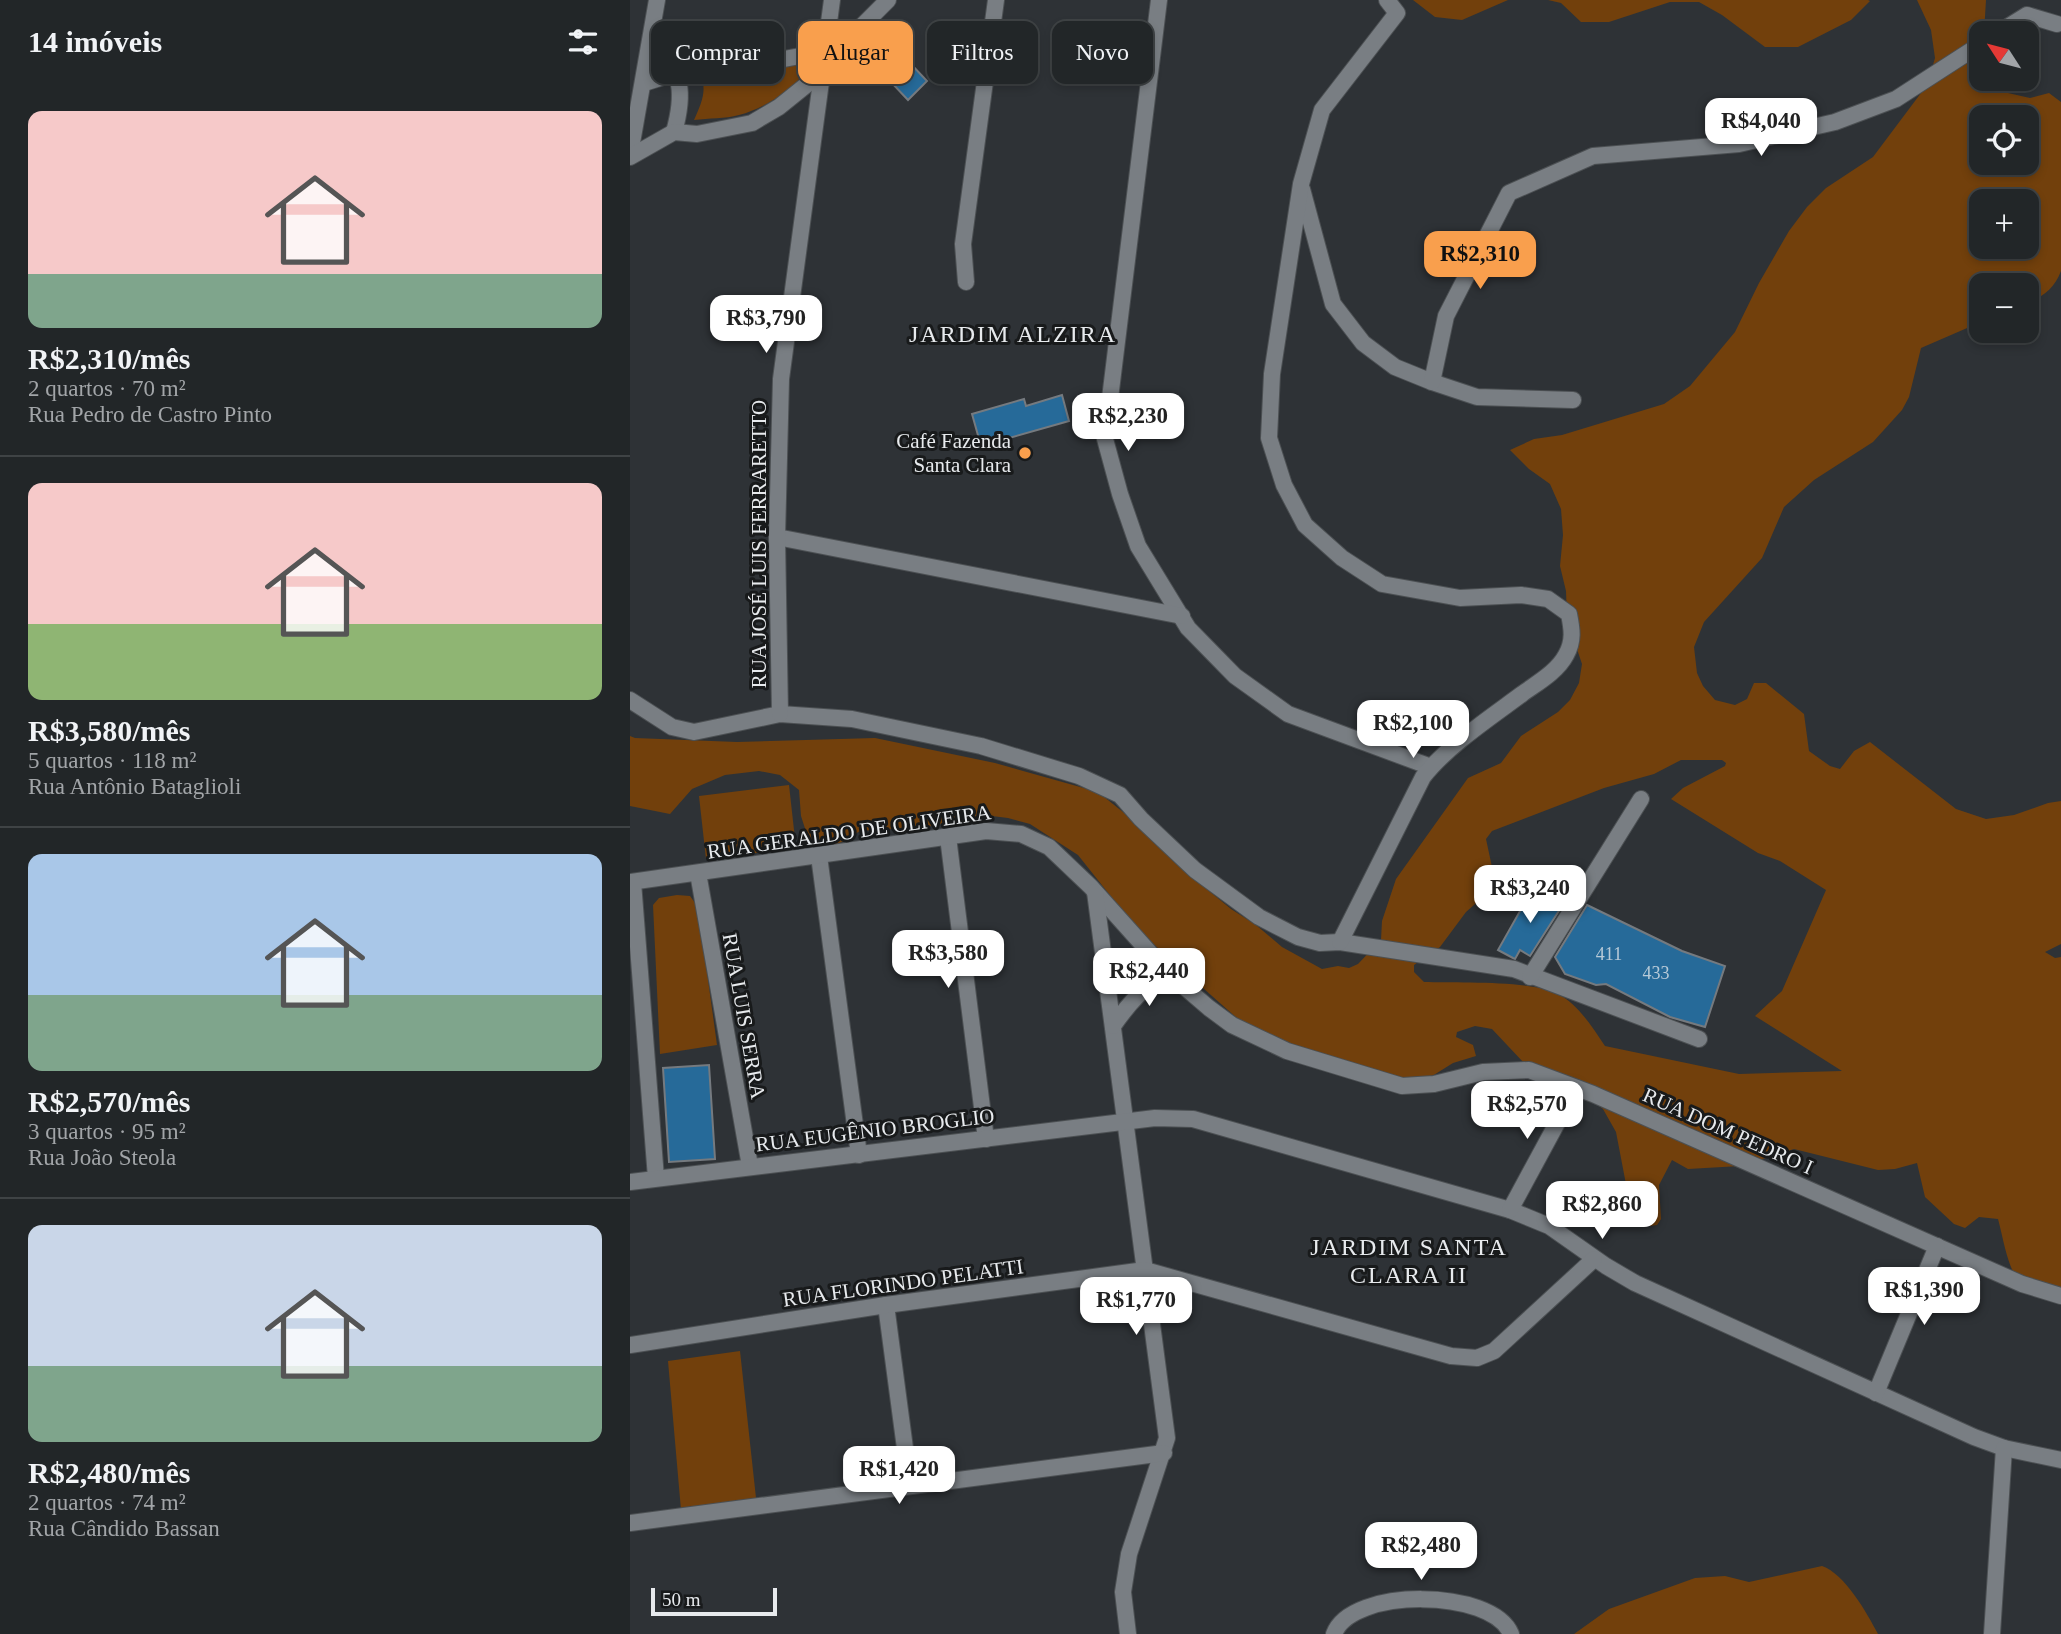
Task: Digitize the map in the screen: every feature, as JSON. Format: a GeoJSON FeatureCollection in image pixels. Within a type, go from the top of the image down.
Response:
{"type":"FeatureCollection","features":[{"type":"Feature","properties":{"kind":"street"},"geometry":{"type":"LineString","coordinates":[[654,21],[657,0]]}},
{"type":"Feature","properties":{"kind":"street","name":"RUA JOSÉ LUIS FERRARETTO"},"geometry":{"type":"LineString","coordinates":[[829,21],[832,0]]}},
{"type":"Feature","properties":{"kind":"street"},"geometry":{"type":"LineString","coordinates":[[867,21],[888,0]]}},
{"type":"Feature","properties":{"kind":"street"},"geometry":{"type":"LineString","coordinates":[[966,282],[963,244],[996,0]]}},
{"type":"Feature","properties":{"kind":"street"},"geometry":{"type":"LineString","coordinates":[[1158,0],[1105,439],[1138,546],[1188,628],[1235,677],[1288,714],[1431,766]]}},
{"type":"Feature","properties":{"kind":"street"},"geometry":{"type":"LineString","coordinates":[[1340,942],[1431,766],[1488,719],[1551,673],[1565,657],[1573,637],[1569,614],[1548,599],[1521,595],[1460,598],[1382,584],[1342,558],[1305,525],[1284,485],[1269,438],[1272,374],[1301,184],[1322,110],[1392,7]]}},
{"type":"Feature","properties":{"kind":"street"},"geometry":{"type":"LineString","coordinates":[[2017,21],[2027,15],[2057,24]]}},
{"type":"Feature","properties":{"kind":"street"},"geometry":{"type":"LineString","coordinates":[[630,156],[651,40]]}},
{"type":"Feature","properties":{"kind":"street"},"geometry":{"type":"LineString","coordinates":[[1432,383],[1446,316],[1509,193],[1593,156],[1740,144],[1835,122],[1896,99],[1969,52]]}},
{"type":"Feature","properties":{"kind":"street"},"geometry":{"type":"LineString","coordinates":[[644,83],[651,81]]}},
{"type":"Feature","properties":{"kind":"street"},"geometry":{"type":"LineString","coordinates":[[674,132],[680,111],[679,84]]}},
{"type":"Feature","properties":{"kind":"street"},"geometry":{"type":"LineString","coordinates":[[630,156],[674,132],[696,134],[752,122],[779,107],[808,84]]}},
{"type":"Feature","properties":{"kind":"street","name":"RUA JOSÉ LUIS FERRARETTO"},"geometry":{"type":"LineString","coordinates":[[780,714],[777,537],[781,379],[821,84]]}},
{"type":"Feature","properties":{"kind":"street"},"geometry":{"type":"LineString","coordinates":[[1301,184],[1333,304],[1363,343],[1395,367],[1432,383],[1477,397],[1573,400]]}},
{"type":"Feature","properties":{"kind":"street"},"geometry":{"type":"LineString","coordinates":[[777,537],[1182,616]]}},
{"type":"Feature","properties":{"kind":"street"},"geometry":{"type":"LineString","coordinates":[[630,700],[672,727],[694,732],[780,714],[852,719],[981,746],[1079,776],[1120,796],[1195,870],[1259,917],[1298,937],[1320,943],[1340,942],[1514,969],[1699,1039]]}},
{"type":"Feature","properties":{"kind":"street"},"geometry":{"type":"LineString","coordinates":[[1530,977],[1641,799]]}},
{"type":"Feature","properties":{"kind":"street","name":"RUA GERALDO DE OLIVEIRA"},"geometry":{"type":"LineString","coordinates":[[632,882],[986,831],[1021,834],[1049,847],[1095,892]]}},
{"type":"Feature","properties":{"kind":"street"},"geometry":{"type":"LineString","coordinates":[[948,837],[986,1139]]}},
{"type":"Feature","properties":{"kind":"street"},"geometry":{"type":"LineString","coordinates":[[819,856],[859,1155]]}},
{"type":"Feature","properties":{"kind":"street","name":"RUA LUIS SERRA"},"geometry":{"type":"LineString","coordinates":[[698,873],[750,1166]]}},
{"type":"Feature","properties":{"kind":"street"},"geometry":{"type":"LineString","coordinates":[[632,882],[656,1178]]}},
{"type":"Feature","properties":{"kind":"street"},"geometry":{"type":"LineString","coordinates":[[1095,892],[1167,1438],[1129,1554],[1123,1592],[1128,1634]]}},
{"type":"Feature","properties":{"kind":"street","name":"RUA DOM PEDRO I"},"geometry":{"type":"LineString","coordinates":[[1095,892],[1167,972],[1232,1025],[1258,1038],[1318,1061],[1402,1086],[1434,1084],[1483,1072],[1529,1070],[1576,1088],[2022,1284],[2061,1296]]}},
{"type":"Feature","properties":{"kind":"street"},"geometry":{"type":"LineString","coordinates":[[1113,1026],[1145,986],[1167,972]]}},
{"type":"Feature","properties":{"kind":"street"},"geometry":{"type":"LineString","coordinates":[[1510,1210],[1576,1088]]}},
{"type":"Feature","properties":{"kind":"street","name":"RUA EUGÊNIO BROGLIO"},"geometry":{"type":"LineString","coordinates":[[630,1182],[1155,1118],[1193,1119],[1510,1210],[1549,1226],[1594,1259],[1635,1283],[1876,1393],[2004,1448],[2061,1460]]}},
{"type":"Feature","properties":{"kind":"street"},"geometry":{"type":"LineString","coordinates":[[1876,1393],[1937,1247]]}},
{"type":"Feature","properties":{"kind":"street","name":"RUA FLORINDO PELATTI"},"geometry":{"type":"LineString","coordinates":[[630,1345],[1145,1270],[1451,1356],[1477,1358],[1494,1351],[1594,1259]]}},
{"type":"Feature","properties":{"kind":"street"},"geometry":{"type":"LineString","coordinates":[[886,1306],[909,1486]]}},
{"type":"Feature","properties":{"kind":"street"},"geometry":{"type":"LineString","coordinates":[[1992,1634],[2004,1448]]}},
{"type":"Feature","properties":{"kind":"street"},"geometry":{"type":"LineString","coordinates":[[630,1522],[1164,1453]]}},
{"type":"Feature","properties":{"kind":"street"},"geometry":{"type":"LineString","coordinates":[[1334,1634],[1337,1626],[1352,1612],[1400,1600],[1444,1600],[1483,1609],[1507,1627],[1510,1634]]}},
{"type":"Feature","properties":{"kind":"shaded area"},"geometry":{"type":"Polygon","coordinates":[[[1413,0],[1508,0],[1462,20],[1435,17],[1413,0]]]}},
{"type":"Feature","properties":{"kind":"shaded area"},"geometry":{"type":"Polygon","coordinates":[[[1548,0],[1870,1],[1851,20],[1798,47],[1765,47],[1722,15],[1699,2],[1670,2],[1609,22],[1581,22],[1561,3],[1548,0]]]}},
{"type":"Feature","properties":{"kind":"shaded area"},"geometry":{"type":"Polygon","coordinates":[[[1917,0],[1986,0],[1985,21],[1969,21],[1969,91],[2007,91],[2030,98],[2049,93],[2061,102],[2061,271],[2055,283],[2039,297],[2039,273],[1969,273],[1969,327],[1921,348],[1909,397],[1902,410],[1873,442],[1814,480],[1784,507],[1762,558],[1704,622],[1694,647],[1697,673],[1703,686],[1715,700],[1735,705],[1747,699],[1754,683],[1766,683],[1804,714],[1809,751],[1830,766],[1840,769],[1854,751],[1870,742],[1956,809],[1986,819],[2014,815],[2061,801],[2061,944],[2045,952],[2055,958],[2061,957],[2061,1301],[2031,1293],[2014,1275],[1998,1219],[1979,1217],[1965,1228],[1954,1224],[1925,1197],[1917,1163],[1878,1170],[1794,1149],[1740,1166],[1688,1169],[1672,1160],[1659,1185],[1661,1219],[1657,1225],[1650,1226],[1636,1215],[1629,1200],[1616,1132],[1603,1109],[1575,1086],[1524,1063],[1492,1029],[1475,1026],[1457,1032],[1456,1037],[1473,1045],[1476,1056],[1453,1063],[1429,1078],[1404,1079],[1304,1050],[1265,1034],[1238,1019],[1151,942],[1132,923],[1078,855],[1030,824],[984,815],[930,826],[860,831],[838,844],[810,844],[801,816],[799,790],[780,775],[759,771],[725,775],[692,789],[670,814],[630,806],[630,736],[737,742],[875,738],[995,763],[1098,792],[1149,833],[1186,872],[1282,947],[1322,969],[1338,966],[1349,968],[1358,964],[1381,940],[1382,921],[1396,879],[1468,778],[1501,763],[1521,736],[1558,712],[1570,700],[1579,683],[1582,664],[1567,619],[1566,591],[1560,566],[1563,535],[1561,509],[1550,484],[1529,469],[1510,450],[1534,439],[1562,435],[1664,404],[1690,386],[1735,332],[1789,231],[1826,188],[1873,157],[1927,85],[1935,58],[1931,30],[1917,0]],[[1681,760],[1654,774],[1604,788],[1492,831],[1486,839],[1492,867],[1491,890],[1466,912],[1440,947],[1414,965],[1414,972],[1424,982],[1513,984],[1558,994],[1579,1010],[1605,1046],[1739,1074],[1842,1071],[1755,1016],[1782,991],[1826,890],[1780,861],[1758,853],[1671,799],[1683,788],[1726,763],[1722,760],[1681,760]]]}},
{"type":"Feature","properties":{"kind":"shaded area"},"geometry":{"type":"Polygon","coordinates":[[[798,61],[798,80],[768,103],[734,116],[694,120],[701,103],[702,84],[784,84],[784,65],[798,61]]]}},
{"type":"Feature","properties":{"kind":"shaded area"},"geometry":{"type":"Polygon","coordinates":[[[789,785],[796,848],[706,859],[699,796],[789,785]]]}},
{"type":"Feature","properties":{"kind":"shaded area"},"geometry":{"type":"Polygon","coordinates":[[[690,896],[698,907],[717,1045],[660,1054],[653,905],[659,898],[690,896]]]}},
{"type":"Feature","properties":{"kind":"shaded area"},"geometry":{"type":"Polygon","coordinates":[[[740,1351],[756,1498],[681,1510],[668,1361],[740,1351]]]}},
{"type":"Feature","properties":{"kind":"shaded area"},"geometry":{"type":"Polygon","coordinates":[[[1822,1566],[1831,1570],[1847,1585],[1878,1634],[1574,1634],[1609,1609],[1695,1578],[1725,1576],[1749,1582],[1822,1566]]]}},
{"type":"Feature","properties":{"kind":"building"},"geometry":{"type":"Polygon","coordinates":[[[913,66],[927,81],[908,100],[893,84],[913,84],[913,66]]]}},
{"type":"Feature","properties":{"kind":"building"},"geometry":{"type":"Polygon","coordinates":[[[1062,395],[1069,421],[981,446],[972,414],[1024,399],[1026,406],[1062,395]]]}},
{"type":"Feature","properties":{"kind":"building"},"geometry":{"type":"Polygon","coordinates":[[[1532,890],[1562,906],[1530,956],[1520,950],[1515,959],[1498,950],[1532,890]]]}},
{"type":"Feature","properties":{"kind":"building"},"geometry":{"type":"Polygon","coordinates":[[[1587,905],[1682,951],[1725,966],[1705,1027],[1670,1017],[1606,984],[1596,985],[1565,974],[1555,957],[1587,905]]]}},
{"type":"Feature","properties":{"kind":"building"},"geometry":{"type":"Polygon","coordinates":[[[709,1065],[715,1159],[669,1162],[663,1068],[709,1065]]]}},
{"type":"Feature","properties":{"kind":"place","name":"Café Fazenda Santa Clara"},"geometry":{"type":"Point","coordinates":[1025,453]}},
{"type":"Feature","properties":{"kind":"district","name":"JARDIM ALZIRA"},"geometry":{"type":"Point","coordinates":[1013,334]}},
{"type":"Feature","properties":{"kind":"district","name":"JARDIM SANTA CLARA II"},"geometry":{"type":"Point","coordinates":[1409,1261]}}]}
